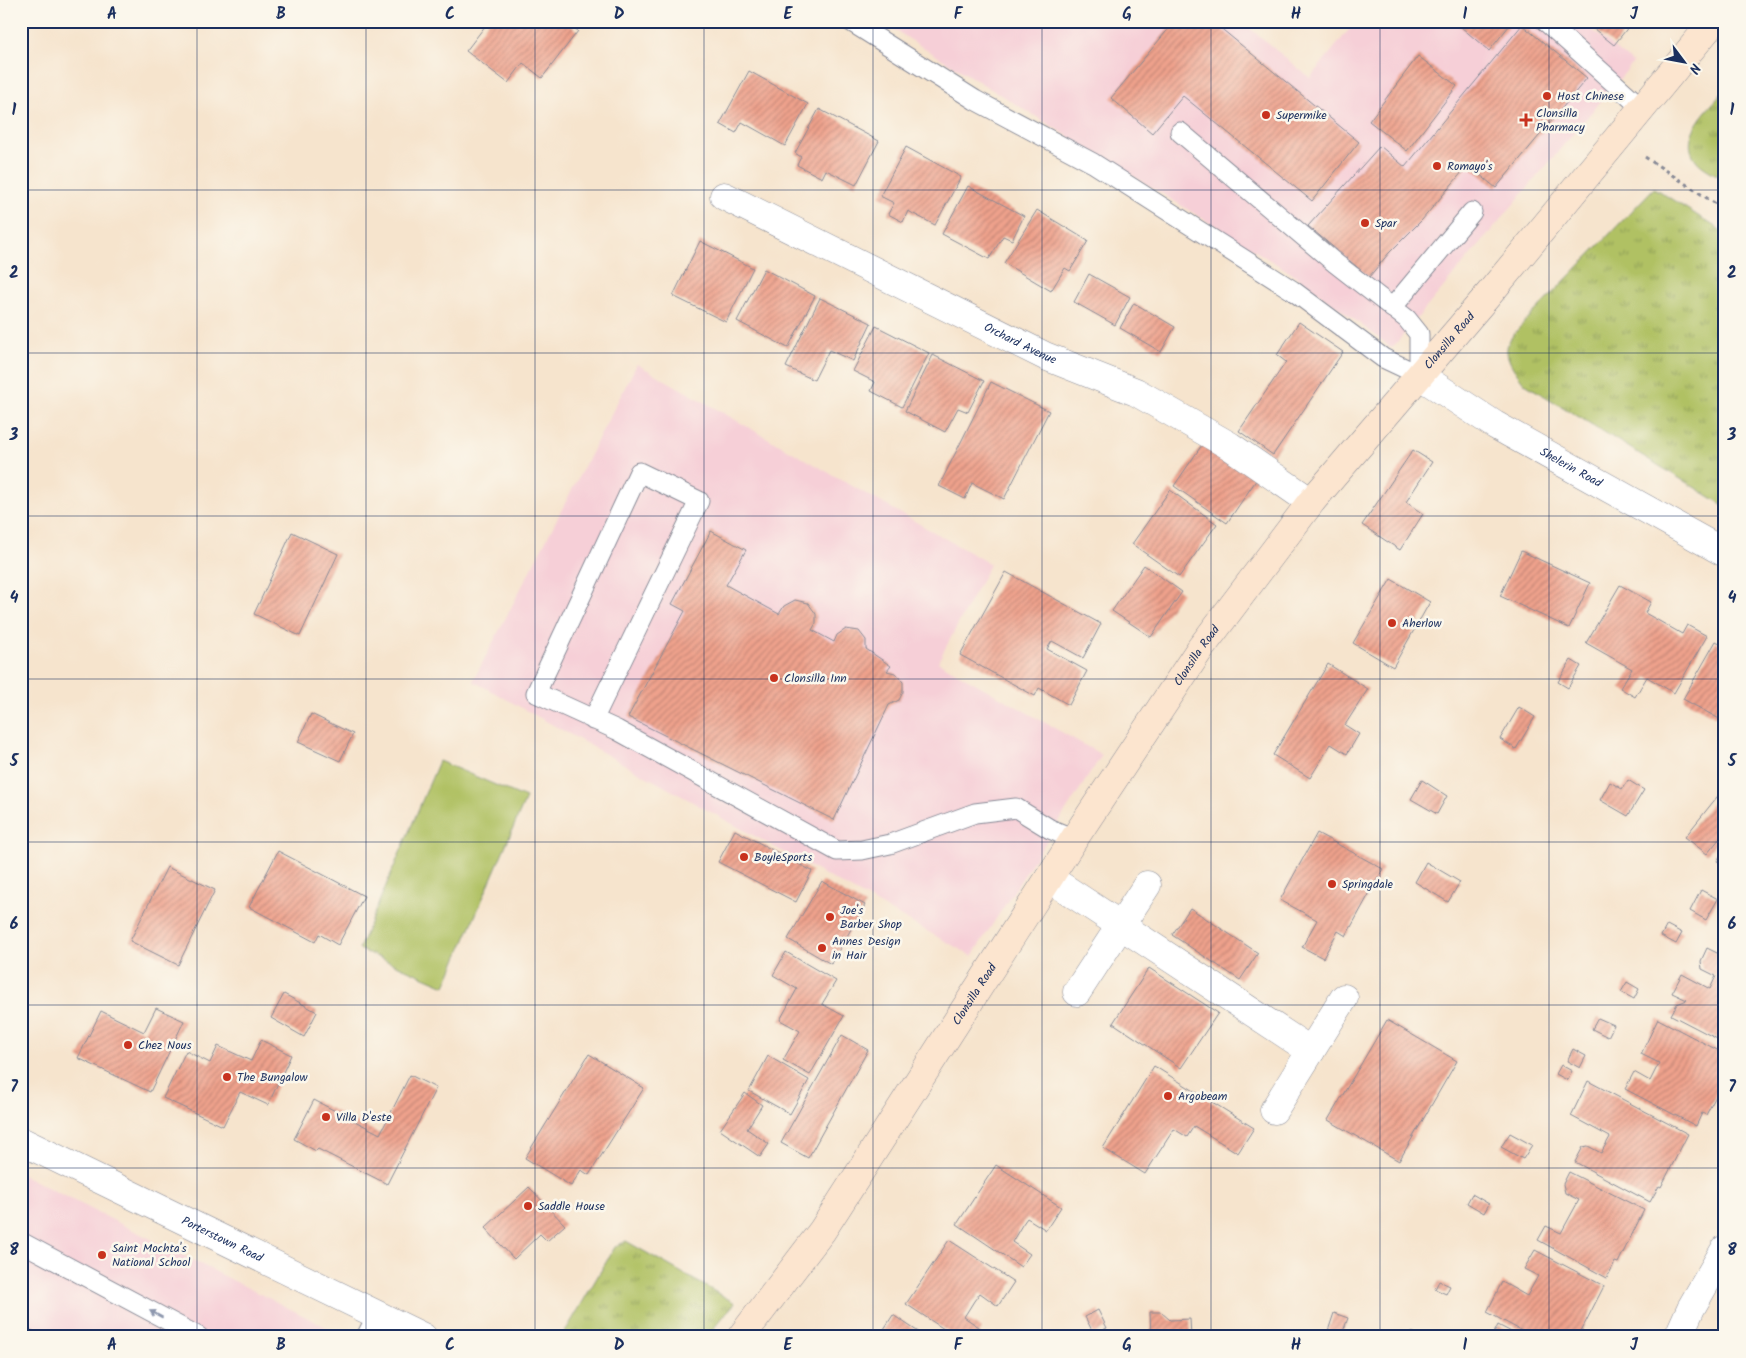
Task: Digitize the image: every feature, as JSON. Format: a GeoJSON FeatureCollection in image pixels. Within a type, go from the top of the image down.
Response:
{"type":"FeatureCollection","features":[{"type":"Feature","properties":{"kind":"main road","name":"Clonsilla Road"},"geometry":{"type":"LineString","coordinates":[[741,1337],[822,1231],[1074,839],[1200,649],[1311,502],[1490,294],[1714,21]]}},
{"type":"Feature","properties":{"kind":"street","name":"Orchard Avenue"},"geometry":{"type":"LineString","coordinates":[[724,196],[1045,356],[1136,392],[1230,446],[1311,502]]}},
{"type":"Feature","properties":{"kind":"street","name":"Shelerin Road"},"geometry":{"type":"LineString","coordinates":[[1419,375],[1495,425],[1725,553]]}},
{"type":"Feature","properties":{"kind":"street"},"geometry":{"type":"LineString","coordinates":[[1049,878],[1311,1051]]}},
{"type":"Feature","properties":{"kind":"street"},"geometry":{"type":"LineString","coordinates":[[1077,992],[1147,885]]}},
{"type":"Feature","properties":{"kind":"street"},"geometry":{"type":"LineString","coordinates":[[1274,1110],[1344,998]]}},
{"type":"Feature","properties":{"kind":"street","name":"Porterstown Road"},"geometry":{"type":"LineString","coordinates":[[21,1141],[372,1326],[423,1337]]}},
{"type":"Feature","properties":{"kind":"street"},"geometry":{"type":"LineString","coordinates":[[1678,1337],[1691,1308],[1725,1249]]}},
{"type":"Feature","properties":{"kind":"lane"},"geometry":{"type":"LineString","coordinates":[[850,21],[975,100],[1093,163],[1292,290],[1382,358],[1419,375],[1419,334],[1407,319],[1335,263],[1180,132]]}},
{"type":"Feature","properties":{"kind":"lane"},"geometry":{"type":"LineString","coordinates":[[1545,21],[1643,109]]}},
{"type":"Feature","properties":{"kind":"lane"},"geometry":{"type":"LineString","coordinates":[[1392,308],[1472,212]]}},
{"type":"Feature","properties":{"kind":"lane"},"geometry":{"type":"LineString","coordinates":[[593,720],[699,501],[639,472],[536,692],[593,720],[617,730],[837,851],[862,850],[890,844],[975,813],[1016,808],[1050,829],[1074,839]]}},
{"type":"Feature","properties":{"kind":"lane"},"geometry":{"type":"LineString","coordinates":[[21,1242],[199,1337]]}},
{"type":"Feature","properties":{"kind":"path"},"geometry":{"type":"LineString","coordinates":[[1618,139],[1725,210]]}},
{"type":"Feature","properties":{"kind":"shaded area"},"geometry":{"type":"Polygon","coordinates":[[[880,21],[1241,21],[1310,78],[1356,21],[1581,21],[1633,63],[1392,348],[1296,276],[880,21]]]}},
{"type":"Feature","properties":{"kind":"shaded area"},"geometry":{"type":"Polygon","coordinates":[[[637,364],[990,564],[938,662],[1102,755],[972,956],[473,681],[637,364]]]}},
{"type":"Feature","properties":{"kind":"shaded area","name":"Saint Mochta's National School"},"geometry":{"type":"Polygon","coordinates":[[[21,1174],[346,1337],[21,1337],[21,1174]]]}},
{"type":"Feature","properties":{"kind":"green space"},"geometry":{"type":"Polygon","coordinates":[[[1725,90],[1725,180],[1696,160],[1691,151],[1690,141],[1704,113],[1725,90]]]}},
{"type":"Feature","properties":{"kind":"green space"},"geometry":{"type":"Polygon","coordinates":[[[1654,188],[1725,233],[1725,506],[1525,384],[1507,354],[1509,342],[1520,327],[1654,188]]]}},
{"type":"Feature","properties":{"kind":"green space"},"geometry":{"type":"Polygon","coordinates":[[[439,761],[526,798],[445,986],[359,949],[439,761]]]}},
{"type":"Feature","properties":{"kind":"green space"},"geometry":{"type":"Polygon","coordinates":[[[626,1241],[735,1303],[706,1337],[562,1337],[615,1247],[626,1241]]]}},
{"type":"Feature","properties":{"kind":"building"},"geometry":{"type":"Polygon","coordinates":[[[489,21],[565,21],[578,31],[542,78],[523,63],[508,83],[466,51],[489,21]]]}},
{"type":"Feature","properties":{"kind":"building","name":"Supermike"},"geometry":{"type":"Polygon","coordinates":[[[1175,21],[1212,21],[1359,142],[1312,201],[1183,96],[1152,133],[1111,98],[1175,21]]]}},
{"type":"Feature","properties":{"kind":"building"},"geometry":{"type":"Polygon","coordinates":[[[1454,21],[1513,21],[1489,51],[1454,21]]]}},
{"type":"Feature","properties":{"kind":"building"},"geometry":{"type":"Polygon","coordinates":[[[1584,21],[1633,21],[1614,45],[1584,21]]]}},
{"type":"Feature","properties":{"kind":"building"},"geometry":{"type":"Polygon","coordinates":[[[1522,25],[1587,78],[1496,188],[1468,165],[1422,220],[1389,253],[1369,277],[1308,226],[1380,146],[1405,167],[1522,25]]]}},
{"type":"Feature","properties":{"kind":"building"},"geometry":{"type":"Polygon","coordinates":[[[1418,56],[1457,86],[1407,151],[1369,121],[1418,56]]]}},
{"type":"Feature","properties":{"kind":"building"},"geometry":{"type":"Polygon","coordinates":[[[749,71],[808,104],[785,146],[742,122],[736,133],[720,124],[749,71]]]}},
{"type":"Feature","properties":{"kind":"building"},"geometry":{"type":"Polygon","coordinates":[[[819,109],[879,141],[856,185],[826,170],[822,178],[797,165],[801,157],[795,153],[819,109]]]}},
{"type":"Feature","properties":{"kind":"building"},"geometry":{"type":"Polygon","coordinates":[[[906,147],[961,177],[935,225],[908,211],[903,222],[888,214],[894,203],[880,196],[906,147]]]}},
{"type":"Feature","properties":{"kind":"building"},"geometry":{"type":"Polygon","coordinates":[[[968,186],[1024,216],[1012,240],[1003,236],[989,259],[942,234],[968,186]]]}},
{"type":"Feature","properties":{"kind":"building"},"geometry":{"type":"Polygon","coordinates":[[[1037,210],[1088,241],[1070,271],[1065,268],[1051,291],[1004,263],[1037,210]]]}},
{"type":"Feature","properties":{"kind":"building"},"geometry":{"type":"Polygon","coordinates":[[[700,241],[753,268],[726,322],[673,296],[700,241]]]}},
{"type":"Feature","properties":{"kind":"building"},"geometry":{"type":"Polygon","coordinates":[[[764,269],[815,296],[788,348],[737,321],[764,269]]]}},
{"type":"Feature","properties":{"kind":"building"},"geometry":{"type":"Polygon","coordinates":[[[1089,274],[1130,297],[1115,325],[1074,302],[1089,274]]]}},
{"type":"Feature","properties":{"kind":"building"},"geometry":{"type":"Polygon","coordinates":[[[820,298],[871,323],[853,361],[829,350],[814,380],[786,367],[820,298]]]}},
{"type":"Feature","properties":{"kind":"building"},"geometry":{"type":"Polygon","coordinates":[[[1134,303],[1175,327],[1161,352],[1120,328],[1134,303]]]}},
{"type":"Feature","properties":{"kind":"building"},"geometry":{"type":"Polygon","coordinates":[[[1299,322],[1343,352],[1273,455],[1239,431],[1286,362],[1277,355],[1299,322]]]}},
{"type":"Feature","properties":{"kind":"building"},"geometry":{"type":"Polygon","coordinates":[[[876,326],[929,353],[902,407],[871,391],[875,382],[853,371],[876,326]]]}},
{"type":"Feature","properties":{"kind":"building"},"geometry":{"type":"Polygon","coordinates":[[[933,355],[984,381],[968,412],[958,408],[945,432],[905,411],[933,355]]]}},
{"type":"Feature","properties":{"kind":"building"},"geometry":{"type":"Polygon","coordinates":[[[991,382],[1049,411],[1004,499],[972,483],[965,499],[939,486],[991,382]]]}},
{"type":"Feature","properties":{"kind":"building"},"geometry":{"type":"Polygon","coordinates":[[[1206,439],[1259,476],[1227,523],[1174,486],[1206,439]]]}},
{"type":"Feature","properties":{"kind":"building"},"geometry":{"type":"Polygon","coordinates":[[[1413,450],[1432,462],[1406,502],[1423,514],[1400,550],[1362,525],[1413,450]]]}},
{"type":"Feature","properties":{"kind":"building"},"geometry":{"type":"Polygon","coordinates":[[[1170,490],[1217,524],[1179,577],[1132,544],[1170,490]]]}},
{"type":"Feature","properties":{"kind":"building","name":"Clonsilla Inn"},"geometry":{"type":"Polygon","coordinates":[[[711,531],[746,550],[726,585],[779,614],[784,606],[795,600],[808,603],[816,614],[816,623],[812,630],[834,642],[837,635],[846,629],[859,631],[866,640],[866,649],[891,666],[887,671],[895,673],[903,682],[903,692],[899,700],[889,705],[834,820],[628,717],[685,611],[672,604],[711,531]]]}},
{"type":"Feature","properties":{"kind":"building"},"geometry":{"type":"Polygon","coordinates":[[[292,532],[338,554],[300,636],[254,614],[292,532]]]}},
{"type":"Feature","properties":{"kind":"building"},"geometry":{"type":"Polygon","coordinates":[[[1521,551],[1590,583],[1569,628],[1500,596],[1521,551]]]}},
{"type":"Feature","properties":{"kind":"building"},"geometry":{"type":"Polygon","coordinates":[[[1144,565],[1182,592],[1151,637],[1112,611],[1144,565]]]}},
{"type":"Feature","properties":{"kind":"building"},"geometry":{"type":"Polygon","coordinates":[[[1006,572],[1101,624],[1083,658],[1052,641],[1047,649],[1087,671],[1069,705],[1039,688],[1035,696],[960,655],[1006,572]]]}},
{"type":"Feature","properties":{"kind":"building","name":"Aherlow"},"geometry":{"type":"Polygon","coordinates":[[[1391,579],[1430,602],[1393,667],[1353,643],[1391,579]]]}},
{"type":"Feature","properties":{"kind":"building"},"geometry":{"type":"Polygon","coordinates":[[[1620,585],[1651,602],[1645,613],[1682,634],[1687,625],[1707,636],[1674,693],[1647,677],[1635,697],[1620,688],[1632,669],[1586,643],[1620,585]]]}},
{"type":"Feature","properties":{"kind":"building"},"geometry":{"type":"Polygon","coordinates":[[[1716,641],[1725,646],[1725,722],[1683,699],[1716,641]]]}},
{"type":"Feature","properties":{"kind":"building"},"geometry":{"type":"Polygon","coordinates":[[[1571,660],[1581,666],[1568,688],[1558,682],[1571,660]]]}},
{"type":"Feature","properties":{"kind":"building"},"geometry":{"type":"Polygon","coordinates":[[[1328,664],[1368,689],[1345,725],[1359,734],[1347,754],[1331,744],[1310,778],[1273,755],[1328,664]]]}},
{"type":"Feature","properties":{"kind":"building"},"geometry":{"type":"Polygon","coordinates":[[[1519,707],[1535,717],[1516,749],[1500,739],[1519,707]]]}},
{"type":"Feature","properties":{"kind":"building"},"geometry":{"type":"Polygon","coordinates":[[[311,714],[353,734],[340,761],[298,742],[311,714]]]}},
{"type":"Feature","properties":{"kind":"building"},"geometry":{"type":"Polygon","coordinates":[[[1422,780],[1447,796],[1437,814],[1411,799],[1422,780]]]}},
{"type":"Feature","properties":{"kind":"building"},"geometry":{"type":"Polygon","coordinates":[[[1628,780],[1644,790],[1628,816],[1600,800],[1610,782],[1622,789],[1628,780]]]}},
{"type":"Feature","properties":{"kind":"building"},"geometry":{"type":"Polygon","coordinates":[[[1725,787],[1725,832],[1707,854],[1685,837],[1725,787]]]}},
{"type":"Feature","properties":{"kind":"building"},"geometry":{"type":"Polygon","coordinates":[[[735,830],[812,871],[796,902],[718,862],[735,830]]]}},
{"type":"Feature","properties":{"kind":"building","name":"Springdale"},"geometry":{"type":"Polygon","coordinates":[[[1317,833],[1383,869],[1346,936],[1338,931],[1323,958],[1302,947],[1317,920],[1280,900],[1317,833]]]}},
{"type":"Feature","properties":{"kind":"building"},"geometry":{"type":"Polygon","coordinates":[[[1725,848],[1725,866],[1717,861],[1725,848]]]}},
{"type":"Feature","properties":{"kind":"building"},"geometry":{"type":"Polygon","coordinates":[[[278,851],[364,896],[338,945],[319,934],[315,942],[249,907],[278,851]]]}},
{"type":"Feature","properties":{"kind":"building"},"geometry":{"type":"Polygon","coordinates":[[[1426,862],[1460,882],[1448,902],[1415,882],[1426,862]]]}},
{"type":"Feature","properties":{"kind":"building"},"geometry":{"type":"Polygon","coordinates":[[[167,867],[215,890],[178,965],[130,941],[167,867]]]}},
{"type":"Feature","properties":{"kind":"building"},"geometry":{"type":"Polygon","coordinates":[[[822,881],[865,905],[831,964],[788,939],[822,881]]]}},
{"type":"Feature","properties":{"kind":"building"},"geometry":{"type":"Polygon","coordinates":[[[1701,890],[1718,899],[1706,920],[1690,911],[1701,890]]]}},
{"type":"Feature","properties":{"kind":"building"},"geometry":{"type":"Polygon","coordinates":[[[1190,908],[1258,953],[1240,980],[1172,935],[1190,908]]]}},
{"type":"Feature","properties":{"kind":"building"},"geometry":{"type":"Polygon","coordinates":[[[1667,925],[1682,933],[1676,944],[1661,936],[1667,925]]]}},
{"type":"Feature","properties":{"kind":"building"},"geometry":{"type":"Polygon","coordinates":[[[1707,948],[1725,957],[1725,1043],[1671,1015],[1677,1004],[1687,1000],[1672,993],[1682,974],[1710,989],[1716,976],[1702,969],[1701,961],[1707,948]]]}},
{"type":"Feature","properties":{"kind":"building"},"geometry":{"type":"Polygon","coordinates":[[[786,952],[836,981],[822,1004],[844,1016],[810,1075],[783,1060],[800,1031],[780,1020],[797,989],[773,975],[786,952]]]}},
{"type":"Feature","properties":{"kind":"building"},"geometry":{"type":"Polygon","coordinates":[[[1149,968],[1218,1013],[1181,1068],[1113,1023],[1149,968]]]}},
{"type":"Feature","properties":{"kind":"building"},"geometry":{"type":"Polygon","coordinates":[[[1627,982],[1639,989],[1634,999],[1621,992],[1627,982]]]}},
{"type":"Feature","properties":{"kind":"building"},"geometry":{"type":"Polygon","coordinates":[[[284,994],[317,1012],[304,1037],[271,1018],[284,994]]]}},
{"type":"Feature","properties":{"kind":"building","name":"Chez Nous"},"geometry":{"type":"Polygon","coordinates":[[[156,1008],[184,1021],[150,1092],[78,1058],[101,1011],[144,1032],[156,1008]]]}},
{"type":"Feature","properties":{"kind":"building"},"geometry":{"type":"Polygon","coordinates":[[[1598,1018],[1614,1025],[1608,1037],[1592,1029],[1598,1018]]]}},
{"type":"Feature","properties":{"kind":"building"},"geometry":{"type":"Polygon","coordinates":[[[1658,1019],[1725,1054],[1725,1068],[1722,1073],[1725,1074],[1725,1079],[1706,1115],[1702,1113],[1696,1126],[1625,1089],[1634,1072],[1650,1081],[1659,1063],[1641,1054],[1658,1019]]]}},
{"type":"Feature","properties":{"kind":"building"},"geometry":{"type":"Polygon","coordinates":[[[1387,1020],[1457,1061],[1399,1161],[1328,1120],[1387,1020]]]}},
{"type":"Feature","properties":{"kind":"building"},"geometry":{"type":"Polygon","coordinates":[[[842,1035],[868,1050],[808,1158],[781,1143],[842,1035]]]}},
{"type":"Feature","properties":{"kind":"building","name":"The Bungalow"},"geometry":{"type":"Polygon","coordinates":[[[261,1040],[291,1055],[268,1105],[240,1092],[223,1126],[163,1098],[186,1051],[210,1063],[218,1046],[251,1061],[261,1040]]]}},
{"type":"Feature","properties":{"kind":"building"},"geometry":{"type":"Polygon","coordinates":[[[1573,1049],[1586,1056],[1580,1068],[1567,1061],[1573,1049]]]}},
{"type":"Feature","properties":{"kind":"building"},"geometry":{"type":"Polygon","coordinates":[[[589,1054],[644,1088],[589,1175],[581,1170],[571,1186],[525,1158],[589,1054]]]}},
{"type":"Feature","properties":{"kind":"building"},"geometry":{"type":"Polygon","coordinates":[[[768,1056],[809,1080],[790,1114],[749,1091],[768,1056]]]}},
{"type":"Feature","properties":{"kind":"building"},"geometry":{"type":"Polygon","coordinates":[[[1561,1065],[1572,1071],[1567,1080],[1556,1074],[1561,1065]]]}},
{"type":"Feature","properties":{"kind":"building","name":"Argobeam"},"geometry":{"type":"Polygon","coordinates":[[[1154,1066],[1254,1128],[1238,1153],[1194,1126],[1187,1137],[1174,1129],[1145,1174],[1103,1148],[1154,1066]]]}},
{"type":"Feature","properties":{"kind":"building","name":"Villa D'este"},"geometry":{"type":"Polygon","coordinates":[[[410,1075],[436,1088],[387,1184],[294,1139],[314,1100],[380,1134],[410,1075]]]}},
{"type":"Feature","properties":{"kind":"building"},"geometry":{"type":"Polygon","coordinates":[[[1588,1081],[1688,1134],[1661,1187],[1659,1186],[1650,1202],[1575,1162],[1583,1147],[1588,1146],[1601,1153],[1610,1137],[1571,1116],[1588,1081]]]}},
{"type":"Feature","properties":{"kind":"building"},"geometry":{"type":"Polygon","coordinates":[[[745,1093],[762,1105],[747,1129],[769,1144],[760,1157],[720,1130],[745,1093]]]}},
{"type":"Feature","properties":{"kind":"building"},"geometry":{"type":"Polygon","coordinates":[[[1510,1133],[1532,1145],[1523,1159],[1501,1147],[1510,1133]]]}},
{"type":"Feature","properties":{"kind":"building"},"geometry":{"type":"Polygon","coordinates":[[[996,1165],[1061,1207],[1046,1230],[1027,1218],[1022,1225],[1012,1242],[1030,1254],[1021,1267],[957,1224],[996,1165]]]}},
{"type":"Feature","properties":{"kind":"building"},"geometry":{"type":"Polygon","coordinates":[[[1569,1172],[1644,1210],[1618,1263],[1615,1262],[1607,1278],[1538,1240],[1546,1226],[1561,1233],[1579,1200],[1565,1193],[1563,1184],[1569,1172]]]}},
{"type":"Feature","properties":{"kind":"building","name":"Saddle House"},"geometry":{"type":"Polygon","coordinates":[[[529,1187],[565,1225],[547,1241],[540,1234],[514,1259],[485,1228],[529,1187]]]}},
{"type":"Feature","properties":{"kind":"building"},"geometry":{"type":"Polygon","coordinates":[[[1472,1194],[1489,1204],[1484,1213],[1467,1203],[1472,1194]]]}},
{"type":"Feature","properties":{"kind":"building"},"geometry":{"type":"Polygon","coordinates":[[[949,1240],[1014,1282],[998,1306],[980,1293],[974,1301],[964,1317],[982,1329],[977,1337],[956,1337],[906,1304],[949,1240]]]}},
{"type":"Feature","properties":{"kind":"building"},"geometry":{"type":"Polygon","coordinates":[[[1535,1250],[1604,1286],[1578,1337],[1533,1337],[1487,1312],[1502,1282],[1527,1296],[1538,1276],[1524,1269],[1535,1250]]]}},
{"type":"Feature","properties":{"kind":"building"},"geometry":{"type":"Polygon","coordinates":[[[1439,1281],[1450,1286],[1446,1294],[1435,1289],[1439,1281]]]}},
{"type":"Feature","properties":{"kind":"building"},"geometry":{"type":"Polygon","coordinates":[[[1098,1310],[1107,1328],[1094,1334],[1085,1317],[1098,1310]]]}},
{"type":"Feature","properties":{"kind":"building"},"geometry":{"type":"Polygon","coordinates":[[[1150,1312],[1161,1312],[1170,1320],[1190,1319],[1191,1337],[1151,1337],[1150,1312]]]}},
{"type":"Feature","properties":{"kind":"building"},"geometry":{"type":"Polygon","coordinates":[[[1334,1313],[1348,1318],[1341,1337],[1326,1337],[1334,1313]]]}},
{"type":"Feature","properties":{"kind":"building"},"geometry":{"type":"Polygon","coordinates":[[[893,1315],[926,1337],[879,1337],[893,1315]]]}},
{"type":"Feature","properties":{"kind":"building"},"geometry":{"type":"Polygon","coordinates":[[[21,1325],[45,1337],[21,1337],[21,1325]]]}},
{"type":"Feature","properties":{"kind":"building"},"geometry":{"type":"Polygon","coordinates":[[[1498,1325],[1521,1337],[1492,1337],[1498,1325]]]}},
{"type":"Feature","properties":{"kind":"building"},"geometry":{"type":"Polygon","coordinates":[[[1411,1332],[1420,1335],[1420,1337],[1409,1337],[1411,1332]]]}},
{"type":"Feature","properties":{"kind":"place","name":"Host Chinese"},"geometry":{"type":"Point","coordinates":[1547,96]}},
{"type":"Feature","properties":{"kind":"place","name":"Supermike"},"geometry":{"type":"Point","coordinates":[1266,115]}},
{"type":"Feature","properties":{"kind":"place","name":"Clonsilla Pharmacy"},"geometry":{"type":"Point","coordinates":[1526,120]}},
{"type":"Feature","properties":{"kind":"place","name":"Romayo's"},"geometry":{"type":"Point","coordinates":[1437,166]}},
{"type":"Feature","properties":{"kind":"place","name":"Spar"},"geometry":{"type":"Point","coordinates":[1365,223]}},
{"type":"Feature","properties":{"kind":"place","name":"Aherlow"},"geometry":{"type":"Point","coordinates":[1392,623]}},
{"type":"Feature","properties":{"kind":"place","name":"Clonsilla Inn"},"geometry":{"type":"Point","coordinates":[774,678]}},
{"type":"Feature","properties":{"kind":"place","name":"BoyleSports"},"geometry":{"type":"Point","coordinates":[744,857]}},
{"type":"Feature","properties":{"kind":"place","name":"Springdale"},"geometry":{"type":"Point","coordinates":[1332,884]}},
{"type":"Feature","properties":{"kind":"place","name":"Joe's Barber Shop"},"geometry":{"type":"Point","coordinates":[830,917]}},
{"type":"Feature","properties":{"kind":"place","name":"Annes Design in Hair"},"geometry":{"type":"Point","coordinates":[822,948]}},
{"type":"Feature","properties":{"kind":"place","name":"Chez Nous"},"geometry":{"type":"Point","coordinates":[128,1045]}},
{"type":"Feature","properties":{"kind":"place","name":"The Bungalow"},"geometry":{"type":"Point","coordinates":[227,1077]}},
{"type":"Feature","properties":{"kind":"place","name":"Argobeam"},"geometry":{"type":"Point","coordinates":[1168,1096]}},
{"type":"Feature","properties":{"kind":"place","name":"Villa D'este"},"geometry":{"type":"Point","coordinates":[326,1117]}},
{"type":"Feature","properties":{"kind":"place","name":"Saddle House"},"geometry":{"type":"Point","coordinates":[528,1206]}},
{"type":"Feature","properties":{"kind":"place","name":"Saint Mochta's National School"},"geometry":{"type":"Point","coordinates":[102,1255]}}]}
